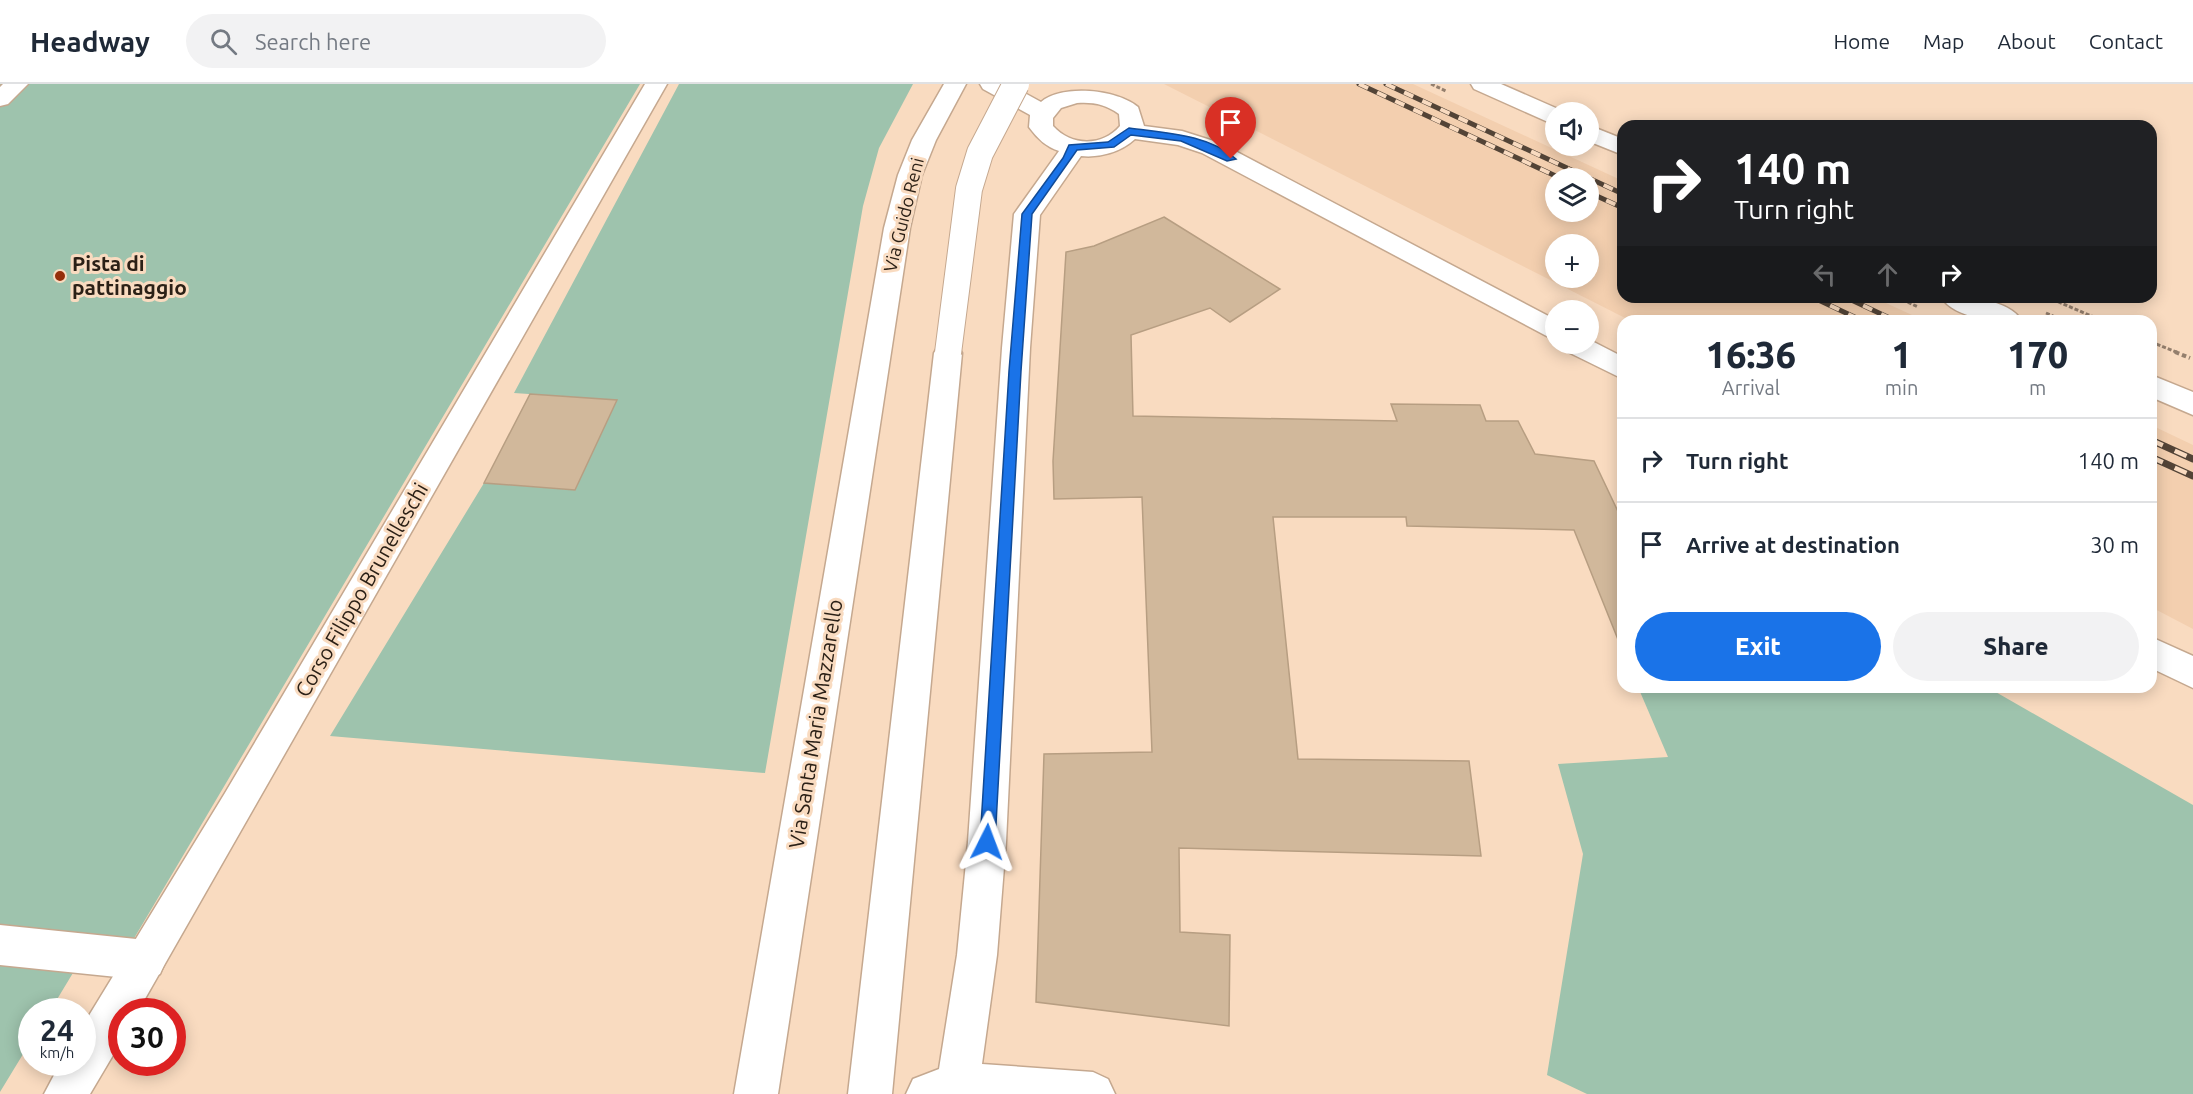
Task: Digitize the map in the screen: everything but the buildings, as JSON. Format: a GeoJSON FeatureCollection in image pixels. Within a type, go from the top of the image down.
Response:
{"type":"FeatureCollection","features":[{"type":"Feature","properties":{"kind":"street"},"geometry":{"type":"LineString","coordinates":[[0,99],[17,84]]}},
{"type":"Feature","properties":{"kind":"street","name":"Corso Filippo Brunelleschi"},"geometry":{"type":"LineString","coordinates":[[66,1094],[656,84]]}},
{"type":"Feature","properties":{"kind":"street","name":"Via Guido Reni"},"geometry":{"type":"LineString","coordinates":[[875,354],[897,228],[910,175],[924,140],[955,84]]}},
{"type":"Feature","properties":{"kind":"street"},"geometry":{"type":"LineString","coordinates":[[992,84],[1043,113]]}},
{"type":"Feature","properties":{"kind":"street"},"geometry":{"type":"LineString","coordinates":[[870,1094],[948,353],[969,189],[980,153],[1016,84]]}},
{"type":"Feature","properties":{"kind":"street"},"geometry":{"type":"LineString","coordinates":[[1482,84],[1545,112]]}},
{"type":"Feature","properties":{"kind":"street"},"geometry":{"type":"LineString","coordinates":[[1075,96],[1102,96],[1113,100],[1130,112],[1132,119],[1129,131],[1110,145],[1073,147],[1048,137],[1041,127],[1043,113],[1063,99],[1075,96]]}},
{"type":"Feature","properties":{"kind":"street"},"geometry":{"type":"LineString","coordinates":[[1129,131],[1182,138],[1210,148],[1545,326]]}},
{"type":"Feature","properties":{"kind":"street"},"geometry":{"type":"LineString","coordinates":[[1599,137],[1617,145]]}},
{"type":"Feature","properties":{"kind":"street"},"geometry":{"type":"LineString","coordinates":[[1073,147],[1068,159],[1027,214],[1015,371],[987,842],[977,955],[943,1089],[1093,1094]]}},
{"type":"Feature","properties":{"kind":"street"},"geometry":{"type":"LineString","coordinates":[[1968,303],[1995,315]]}},
{"type":"Feature","properties":{"kind":"street","name":"Via Santa Maria Mazzarello"},"geometry":{"type":"LineString","coordinates":[[756,1094],[875,354]]}},
{"type":"Feature","properties":{"kind":"street"},"geometry":{"type":"LineString","coordinates":[[1595,354],[1617,366]]}},
{"type":"Feature","properties":{"kind":"street"},"geometry":{"type":"LineString","coordinates":[[2157,388],[2193,404]]}},
{"type":"Feature","properties":{"kind":"street"},"geometry":{"type":"LineString","coordinates":[[2157,654],[2193,674]]}},
{"type":"Feature","properties":{"kind":"street"},"geometry":{"type":"LineString","coordinates":[[0,945],[146,960]]}},
{"type":"Feature","properties":{"kind":"path"},"geometry":{"type":"LineString","coordinates":[[2061,303],[2089,315]]}},
{"type":"Feature","properties":{"kind":"path"},"geometry":{"type":"LineString","coordinates":[[2157,345],[2193,360]]}},
{"type":"Feature","properties":{"kind":"shaded area"},"geometry":{"type":"Polygon","coordinates":[[[1164,84],[1413,84],[1545,145],[1545,156],[1569,156],[1595,168],[1545,168],[1545,222],[1599,222],[1599,170],[1617,178],[1617,303],[1886,303],[1912,315],[1619,315],[1599,305],[1599,300],[1590,300],[1566,288],[1599,288],[1599,234],[1545,234],[1545,277],[1164,84]]]}},
{"type":"Feature","properties":{"kind":"shaded area"},"geometry":{"type":"Polygon","coordinates":[[[2157,428],[2193,445],[2193,629],[2157,610],[2157,428]]]}},
{"type":"Feature","properties":{"kind":"green space"},"geometry":{"type":"Polygon","coordinates":[[[0,84],[640,84],[123,957],[85,953],[58,998],[18,998],[18,1062],[0,1092],[0,84]]]}},
{"type":"Feature","properties":{"kind":"green space"},"geometry":{"type":"Polygon","coordinates":[[[679,84],[913,84],[879,148],[863,206],[765,773],[330,736],[484,483],[575,490],[616,400],[514,393],[679,84]]]}},
{"type":"Feature","properties":{"kind":"green space"},"geometry":{"type":"Polygon","coordinates":[[[1641,693],[1997,693],[2193,805],[2193,1094],[1587,1094],[1547,1075],[1583,854],[1558,764],[1668,757],[1641,693]]]}},
{"type":"Feature","properties":{"kind":"railway"},"geometry":{"type":"LineString","coordinates":[[1359,84],[1545,171]]}},
{"type":"Feature","properties":{"kind":"railway"},"geometry":{"type":"LineString","coordinates":[[1386,84],[1617,191]]}},
{"type":"Feature","properties":{"kind":"railway"},"geometry":{"type":"LineString","coordinates":[[1599,197],[1617,205]]}},
{"type":"Feature","properties":{"kind":"railway"},"geometry":{"type":"LineString","coordinates":[[1825,303],[1850,315]]}},
{"type":"Feature","properties":{"kind":"railway"},"geometry":{"type":"LineString","coordinates":[[1858,303],[1883,315]]}},
{"type":"Feature","properties":{"kind":"railway"},"geometry":{"type":"LineString","coordinates":[[2157,443],[2193,459]]}},
{"type":"Feature","properties":{"kind":"railway"},"geometry":{"type":"LineString","coordinates":[[2157,460],[2193,476]]}},
{"type":"Feature","properties":{"kind":"place","name":"Pista di pattinaggio"},"geometry":{"type":"Point","coordinates":[60,276]}},
{"type":"Feature","properties":{"kind":"route"},"geometry":{"type":"LineString","coordinates":[[987,842],[1015,371],[1027,214],[1053,176],[1068,159],[1073,147],[1099,148],[1110,145],[1121,140],[1129,131],[1182,138],[1210,148],[1231,159]]}}]}
